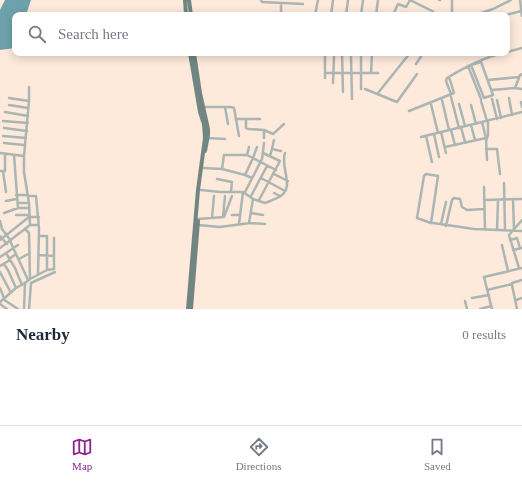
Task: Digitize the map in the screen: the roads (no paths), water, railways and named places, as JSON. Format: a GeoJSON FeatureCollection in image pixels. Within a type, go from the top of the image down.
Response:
{"type":"FeatureCollection","features":[{"type":"Feature","properties":{"kind":"main road"},"geometry":{"type":"LineString","coordinates":[[185,0],[186,12]]}},
{"type":"Feature","properties":{"kind":"main road"},"geometry":{"type":"LineString","coordinates":[[190,0],[191,12]]}},
{"type":"Feature","properties":{"kind":"main road"},"geometry":{"type":"LineString","coordinates":[[189,309],[205,138],[204,124],[200,112],[191,56]]}},
{"type":"Feature","properties":{"kind":"main road"},"geometry":{"type":"LineString","coordinates":[[189,309],[198,225],[201,175],[208,138],[208,129],[195,56]]}},
{"type":"Feature","properties":{"kind":"street"},"geometry":{"type":"LineString","coordinates":[[260,0],[262,2],[269,1],[303,4]]}},
{"type":"Feature","properties":{"kind":"street"},"geometry":{"type":"LineString","coordinates":[[316,12],[318,0]]}},
{"type":"Feature","properties":{"kind":"street"},"geometry":{"type":"LineString","coordinates":[[331,12],[333,0]]}},
{"type":"Feature","properties":{"kind":"street"},"geometry":{"type":"LineString","coordinates":[[346,12],[348,0]]}},
{"type":"Feature","properties":{"kind":"street"},"geometry":{"type":"LineString","coordinates":[[361,12],[363,0]]}},
{"type":"Feature","properties":{"kind":"street"},"geometry":{"type":"LineString","coordinates":[[376,12],[378,0]]}},
{"type":"Feature","properties":{"kind":"street"},"geometry":{"type":"LineString","coordinates":[[394,12],[398,4],[406,7],[410,0],[433,12]]}},
{"type":"Feature","properties":{"kind":"street"},"geometry":{"type":"LineString","coordinates":[[416,3],[419,0]]}},
{"type":"Feature","properties":{"kind":"street"},"geometry":{"type":"LineString","coordinates":[[452,0],[452,12]]}},
{"type":"Feature","properties":{"kind":"street"},"geometry":{"type":"LineString","coordinates":[[482,12],[511,0]]}},
{"type":"Feature","properties":{"kind":"street"},"geometry":{"type":"LineString","coordinates":[[520,0],[522,16]]}},
{"type":"Feature","properties":{"kind":"street"},"geometry":{"type":"LineString","coordinates":[[280,12],[281,3]]}},
{"type":"Feature","properties":{"kind":"street"},"geometry":{"type":"LineString","coordinates":[[510,14],[521,11]]}},
{"type":"Feature","properties":{"kind":"street"},"geometry":{"type":"LineString","coordinates":[[510,51],[522,48]]}},
{"type":"Feature","properties":{"kind":"street"},"geometry":{"type":"LineString","coordinates":[[325,56],[325,78]]}},
{"type":"Feature","properties":{"kind":"street"},"geometry":{"type":"LineString","coordinates":[[342,56],[343,92]]}},
{"type":"Feature","properties":{"kind":"street"},"geometry":{"type":"LineString","coordinates":[[351,56],[352,99]]}},
{"type":"Feature","properties":{"kind":"street"},"geometry":{"type":"LineString","coordinates":[[361,56],[363,89],[396,102],[417,74]]}},
{"type":"Feature","properties":{"kind":"street"},"geometry":{"type":"LineString","coordinates":[[371,73],[372,56]]}},
{"type":"Feature","properties":{"kind":"street"},"geometry":{"type":"LineString","coordinates":[[378,94],[408,56]]}},
{"type":"Feature","properties":{"kind":"street"},"geometry":{"type":"LineString","coordinates":[[416,64],[421,56]]}},
{"type":"Feature","properties":{"kind":"street"},"geometry":{"type":"LineString","coordinates":[[465,142],[446,81],[449,77],[486,56]]}},
{"type":"Feature","properties":{"kind":"street"},"geometry":{"type":"LineString","coordinates":[[333,83],[334,57]]}},
{"type":"Feature","properties":{"kind":"street"},"geometry":{"type":"LineString","coordinates":[[481,62],[487,80],[493,95],[484,98],[472,66],[481,62]]}},
{"type":"Feature","properties":{"kind":"street"},"geometry":{"type":"LineString","coordinates":[[468,66],[487,121],[488,135],[486,139]]}},
{"type":"Feature","properties":{"kind":"street"},"geometry":{"type":"LineString","coordinates":[[325,73],[378,73]]}},
{"type":"Feature","properties":{"kind":"street"},"geometry":{"type":"LineString","coordinates":[[515,88],[520,74],[522,74]]}},
{"type":"Feature","properties":{"kind":"street"},"geometry":{"type":"LineString","coordinates":[[487,80],[519,77]]}},
{"type":"Feature","properties":{"kind":"street"},"geometry":{"type":"LineString","coordinates":[[29,87],[28,123],[24,146],[24,172],[29,203],[30,225]]}},
{"type":"Feature","properties":{"kind":"street"},"geometry":{"type":"LineString","coordinates":[[491,90],[515,88],[522,89]]}},
{"type":"Feature","properties":{"kind":"street"},"geometry":{"type":"LineString","coordinates":[[409,111],[451,95]]}},
{"type":"Feature","properties":{"kind":"street"},"geometry":{"type":"LineString","coordinates":[[9,98],[29,101]]}},
{"type":"Feature","properties":{"kind":"street"},"geometry":{"type":"LineString","coordinates":[[509,98],[512,115]]}},
{"type":"Feature","properties":{"kind":"street"},"geometry":{"type":"LineString","coordinates":[[492,99],[497,119]]}},
{"type":"Feature","properties":{"kind":"street"},"geometry":{"type":"LineString","coordinates":[[442,100],[455,145]]}},
{"type":"Feature","properties":{"kind":"street"},"geometry":{"type":"LineString","coordinates":[[497,100],[501,118]]}},
{"type":"Feature","properties":{"kind":"street"},"geometry":{"type":"LineString","coordinates":[[521,102],[522,107]]}},
{"type":"Feature","properties":{"kind":"street"},"geometry":{"type":"LineString","coordinates":[[431,104],[446,153]]}},
{"type":"Feature","properties":{"kind":"street"},"geometry":{"type":"LineString","coordinates":[[8,105],[28,108]]}},
{"type":"Feature","properties":{"kind":"street"},"geometry":{"type":"LineString","coordinates":[[454,107],[460,105],[465,126]]}},
{"type":"Feature","properties":{"kind":"street"},"geometry":{"type":"LineString","coordinates":[[471,105],[476,124]]}},
{"type":"Feature","properties":{"kind":"street"},"geometry":{"type":"LineString","coordinates":[[225,107],[228,124]]}},
{"type":"Feature","properties":{"kind":"street"},"geometry":{"type":"LineString","coordinates":[[204,108],[234,108],[239,136]]}},
{"type":"Feature","properties":{"kind":"street"},"geometry":{"type":"LineString","coordinates":[[5,112],[28,116]]}},
{"type":"Feature","properties":{"kind":"street"},"geometry":{"type":"LineString","coordinates":[[421,137],[522,112]]}},
{"type":"Feature","properties":{"kind":"street"},"geometry":{"type":"LineString","coordinates":[[236,119],[260,119]]}},
{"type":"Feature","properties":{"kind":"street"},"geometry":{"type":"LineString","coordinates":[[246,119],[246,128],[248,130],[264,130],[273,134],[284,124]]}},
{"type":"Feature","properties":{"kind":"street"},"geometry":{"type":"LineString","coordinates":[[3,121],[28,123]]}},
{"type":"Feature","properties":{"kind":"street"},"geometry":{"type":"LineString","coordinates":[[482,122],[486,139],[487,160]]}},
{"type":"Feature","properties":{"kind":"street"},"geometry":{"type":"LineString","coordinates":[[471,125],[475,140]]}},
{"type":"Feature","properties":{"kind":"street"},"geometry":{"type":"LineString","coordinates":[[4,128],[27,131]]}},
{"type":"Feature","properties":{"kind":"street"},"geometry":{"type":"LineString","coordinates":[[264,130],[264,138]]}},
{"type":"Feature","properties":{"kind":"street"},"geometry":{"type":"LineString","coordinates":[[434,134],[439,157]]}},
{"type":"Feature","properties":{"kind":"street"},"geometry":{"type":"LineString","coordinates":[[3,136],[26,138]]}},
{"type":"Feature","properties":{"kind":"street"},"geometry":{"type":"LineString","coordinates":[[426,136],[432,162]]}},
{"type":"Feature","properties":{"kind":"street"},"geometry":{"type":"LineString","coordinates":[[208,138],[225,139]]}},
{"type":"Feature","properties":{"kind":"street"},"geometry":{"type":"LineString","coordinates":[[445,147],[486,139]]}},
{"type":"Feature","properties":{"kind":"street"},"geometry":{"type":"LineString","coordinates":[[270,156],[274,140]]}},
{"type":"Feature","properties":{"kind":"street"},"geometry":{"type":"LineString","coordinates":[[4,143],[24,146]]}},
{"type":"Feature","properties":{"kind":"street"},"geometry":{"type":"LineString","coordinates":[[239,224],[244,192],[260,162],[264,143]]}},
{"type":"Feature","properties":{"kind":"street"},"geometry":{"type":"LineString","coordinates":[[247,155],[249,147]]}},
{"type":"Feature","properties":{"kind":"street"},"geometry":{"type":"LineString","coordinates":[[245,175],[254,158],[257,147]]}},
{"type":"Feature","properties":{"kind":"street"},"geometry":{"type":"LineString","coordinates":[[272,148],[281,151]]}},
{"type":"Feature","properties":{"kind":"street"},"geometry":{"type":"LineString","coordinates":[[486,149],[497,150],[500,174]]}},
{"type":"Feature","properties":{"kind":"street"},"geometry":{"type":"LineString","coordinates":[[0,153],[24,156]]}},
{"type":"Feature","properties":{"kind":"street"},"geometry":{"type":"LineString","coordinates":[[259,200],[280,161],[263,153]]}},
{"type":"Feature","properties":{"kind":"street"},"geometry":{"type":"LineString","coordinates":[[201,190],[244,192],[252,198],[265,203],[280,196],[285,191],[288,181],[283,164],[284,153]]}},
{"type":"Feature","properties":{"kind":"street"},"geometry":{"type":"LineString","coordinates":[[5,154],[5,171],[1,171],[6,192]]}},
{"type":"Feature","properties":{"kind":"street"},"geometry":{"type":"LineString","coordinates":[[14,155],[18,208]]}},
{"type":"Feature","properties":{"kind":"street"},"geometry":{"type":"LineString","coordinates":[[222,169],[224,155],[247,155],[276,170]]}},
{"type":"Feature","properties":{"kind":"street"},"geometry":{"type":"LineString","coordinates":[[249,223],[252,198],[260,178],[267,166]]}},
{"type":"Feature","properties":{"kind":"street"},"geometry":{"type":"LineString","coordinates":[[203,168],[222,169],[252,178]]}},
{"type":"Feature","properties":{"kind":"street"},"geometry":{"type":"LineString","coordinates":[[274,174],[288,181]]}},
{"type":"Feature","properties":{"kind":"street"},"geometry":{"type":"LineString","coordinates":[[431,223],[438,176],[426,174],[424,176],[417,218],[431,223],[446,226],[485,230],[514,229],[522,231]]}},
{"type":"Feature","properties":{"kind":"street"},"geometry":{"type":"LineString","coordinates":[[260,178],[285,191]]}},
{"type":"Feature","properties":{"kind":"street"},"geometry":{"type":"LineString","coordinates":[[217,179],[232,182],[231,191]]}},
{"type":"Feature","properties":{"kind":"street"},"geometry":{"type":"LineString","coordinates":[[504,183],[505,230]]}},
{"type":"Feature","properties":{"kind":"street"},"geometry":{"type":"LineString","coordinates":[[484,187],[485,230]]}},
{"type":"Feature","properties":{"kind":"street"},"geometry":{"type":"LineString","coordinates":[[274,193],[280,196]]}},
{"type":"Feature","properties":{"kind":"street"},"geometry":{"type":"LineString","coordinates":[[6,201],[16,197],[36,196],[39,236],[38,274]]}},
{"type":"Feature","properties":{"kind":"street"},"geometry":{"type":"LineString","coordinates":[[212,218],[214,196]]}},
{"type":"Feature","properties":{"kind":"street"},"geometry":{"type":"LineString","coordinates":[[223,218],[225,196]]}},
{"type":"Feature","properties":{"kind":"street"},"geometry":{"type":"LineString","coordinates":[[223,218],[232,196]]}},
{"type":"Feature","properties":{"kind":"street"},"geometry":{"type":"LineString","coordinates":[[446,226],[454,198],[460,199],[464,210],[484,209]]}},
{"type":"Feature","properties":{"kind":"street"},"geometry":{"type":"LineString","coordinates":[[513,199],[514,229]]}},
{"type":"Feature","properties":{"kind":"street"},"geometry":{"type":"LineString","coordinates":[[484,200],[522,199]]}},
{"type":"Feature","properties":{"kind":"street"},"geometry":{"type":"LineString","coordinates":[[497,230],[498,200]]}},
{"type":"Feature","properties":{"kind":"street"},"geometry":{"type":"LineString","coordinates":[[18,203],[29,203]]}},
{"type":"Feature","properties":{"kind":"street"},"geometry":{"type":"LineString","coordinates":[[441,224],[446,203],[451,206]]}},
{"type":"Feature","properties":{"kind":"street"},"geometry":{"type":"LineString","coordinates":[[4,213],[18,208],[29,208]]}},
{"type":"Feature","properties":{"kind":"street"},"geometry":{"type":"LineString","coordinates":[[250,213],[263,215]]}},
{"type":"Feature","properties":{"kind":"street"},"geometry":{"type":"LineString","coordinates":[[16,214],[38,216]]}},
{"type":"Feature","properties":{"kind":"street"},"geometry":{"type":"LineString","coordinates":[[232,215],[240,215]]}},
{"type":"Feature","properties":{"kind":"street"},"geometry":{"type":"LineString","coordinates":[[7,244],[1,238],[29,216]]}},
{"type":"Feature","properties":{"kind":"street"},"geometry":{"type":"LineString","coordinates":[[198,219],[223,218]]}},
{"type":"Feature","properties":{"kind":"street"},"geometry":{"type":"LineString","coordinates":[[480,309],[491,307],[484,277],[520,268],[509,234],[522,220]]}},
{"type":"Feature","properties":{"kind":"street"},"geometry":{"type":"LineString","coordinates":[[0,221],[1,230],[10,241],[19,259],[26,282]]}},
{"type":"Feature","properties":{"kind":"street"},"geometry":{"type":"LineString","coordinates":[[198,225],[220,227],[249,223],[266,224]]}},
{"type":"Feature","properties":{"kind":"street"},"geometry":{"type":"LineString","coordinates":[[1,248],[30,225],[38,225]]}},
{"type":"Feature","properties":{"kind":"street"},"geometry":{"type":"LineString","coordinates":[[24,309],[30,253],[29,233],[26,229]]}},
{"type":"Feature","properties":{"kind":"street"},"geometry":{"type":"LineString","coordinates":[[39,236],[47,236],[47,270]]}},
{"type":"Feature","properties":{"kind":"street"},"geometry":{"type":"LineString","coordinates":[[6,309],[0,304],[16,288],[38,274],[54,269],[54,238]]}},
{"type":"Feature","properties":{"kind":"street"},"geometry":{"type":"LineString","coordinates":[[510,240],[517,238],[521,248],[513,250]]}},
{"type":"Feature","properties":{"kind":"street"},"geometry":{"type":"LineString","coordinates":[[0,257],[18,244]]}},
{"type":"Feature","properties":{"kind":"street"},"geometry":{"type":"LineString","coordinates":[[502,245],[508,271]]}},
{"type":"Feature","properties":{"kind":"street"},"geometry":{"type":"LineString","coordinates":[[19,259],[30,253]]}},
{"type":"Feature","properties":{"kind":"street"},"geometry":{"type":"LineString","coordinates":[[6,254],[26,282]]}},
{"type":"Feature","properties":{"kind":"street"},"geometry":{"type":"LineString","coordinates":[[0,266],[16,254]]}},
{"type":"Feature","properties":{"kind":"street"},"geometry":{"type":"LineString","coordinates":[[39,255],[54,256]]}},
{"type":"Feature","properties":{"kind":"street"},"geometry":{"type":"LineString","coordinates":[[4,264],[16,288]]}},
{"type":"Feature","properties":{"kind":"street"},"geometry":{"type":"LineString","coordinates":[[0,272],[11,293]]}},
{"type":"Feature","properties":{"kind":"street"},"geometry":{"type":"LineString","coordinates":[[28,309],[31,283],[55,272]]}},
{"type":"Feature","properties":{"kind":"street"},"geometry":{"type":"LineString","coordinates":[[487,290],[522,280]]}},
{"type":"Feature","properties":{"kind":"street"},"geometry":{"type":"LineString","coordinates":[[512,284],[517,309]]}},
{"type":"Feature","properties":{"kind":"street"},"geometry":{"type":"LineString","coordinates":[[0,290],[4,299],[18,309]]}},
{"type":"Feature","properties":{"kind":"street"},"geometry":{"type":"LineString","coordinates":[[472,298],[488,295]]}},
{"type":"Feature","properties":{"kind":"street"},"geometry":{"type":"LineString","coordinates":[[516,300],[522,298]]}},
{"type":"Feature","properties":{"kind":"street"},"geometry":{"type":"LineString","coordinates":[[465,301],[467,309]]}},
{"type":"Feature","properties":{"kind":"water"},"geometry":{"type":"Polygon","coordinates":[[[5,0],[31,0],[27,12],[12,12],[12,48],[0,50],[0,10],[5,0]]]}}]}
